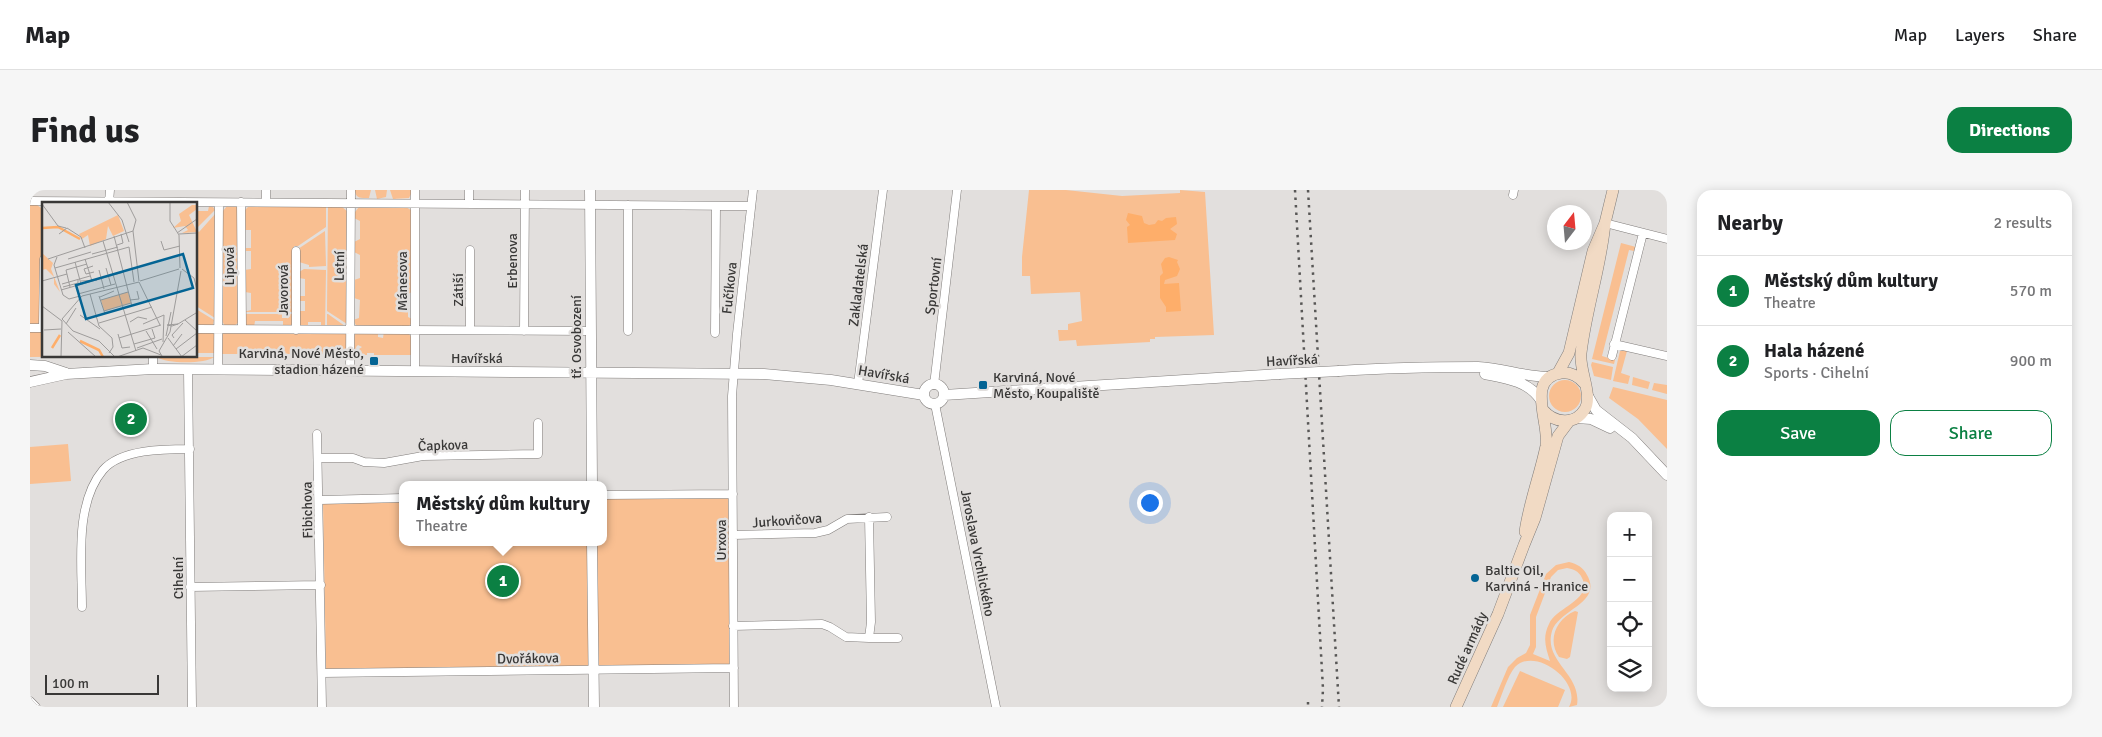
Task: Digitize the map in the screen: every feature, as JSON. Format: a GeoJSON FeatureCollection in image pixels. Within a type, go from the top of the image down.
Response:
{"type":"FeatureCollection","features":[{"type":"Feature","properties":{"kind":"main road"},"geometry":{"type":"LineString","coordinates":[[1573,419],[1555,420],[1542,404],[1540,391],[1567,360],[1594,251],[1605,223],[1614,190]]}},
{"type":"Feature","properties":{"kind":"main road"},"geometry":{"type":"LineString","coordinates":[[1588,396],[1584,383],[1581,352],[1602,251],[1605,223]]}},
{"type":"Feature","properties":{"kind":"main road"},"geometry":{"type":"LineString","coordinates":[[1554,375],[1573,374],[1584,383]]}},
{"type":"Feature","properties":{"kind":"main road","name":"Rudé armády"},"geometry":{"type":"LineString","coordinates":[[1456,707],[1498,614],[1524,544],[1536,518],[1558,436],[1585,409],[1588,396]]}},
{"type":"Feature","properties":{"kind":"main road","name":"Rudé armády"},"geometry":{"type":"LineString","coordinates":[[1524,544],[1527,517],[1546,446],[1547,433],[1542,404]]}},
{"type":"Feature","properties":{"kind":"street"},"geometry":{"type":"LineString","coordinates":[[30,201],[109,202],[110,190]]}},
{"type":"Feature","properties":{"kind":"street"},"geometry":{"type":"LineString","coordinates":[[266,190],[266,202]]}},
{"type":"Feature","properties":{"kind":"street","name":"Letní"},"geometry":{"type":"LineString","coordinates":[[350,371],[351,190]]}},
{"type":"Feature","properties":{"kind":"street","name":"Mánesova"},"geometry":{"type":"LineString","coordinates":[[415,190],[415,372]]}},
{"type":"Feature","properties":{"kind":"street"},"geometry":{"type":"LineString","coordinates":[[469,190],[469,203]]}},
{"type":"Feature","properties":{"kind":"street","name":"Erbenova"},"geometry":{"type":"LineString","coordinates":[[524,190],[524,331]]}},
{"type":"Feature","properties":{"kind":"street","name":"tř. Osvobození"},"geometry":{"type":"LineString","coordinates":[[590,190],[592,481]]}},
{"type":"Feature","properties":{"kind":"street","name":"Fučíkova"},"geometry":{"type":"LineString","coordinates":[[734,374],[753,190]]}},
{"type":"Feature","properties":{"kind":"street","name":"Zakladatelská"},"geometry":{"type":"LineString","coordinates":[[858,384],[883,190]]}},
{"type":"Feature","properties":{"kind":"street","name":"Sportovní"},"geometry":{"type":"LineString","coordinates":[[934,385],[957,190]]}},
{"type":"Feature","properties":{"kind":"street"},"geometry":{"type":"LineString","coordinates":[[198,202],[751,206]]}},
{"type":"Feature","properties":{"kind":"street","name":"Lipová"},"geometry":{"type":"LineString","coordinates":[[218,370],[220,202]]}},
{"type":"Feature","properties":{"kind":"street","name":"Lipová"},"geometry":{"type":"LineString","coordinates":[[241,202],[242,329]]}},
{"type":"Feature","properties":{"kind":"street"},"geometry":{"type":"LineString","coordinates":[[628,205],[628,331]]}},
{"type":"Feature","properties":{"kind":"street","name":"Fučíkova"},"geometry":{"type":"LineString","coordinates":[[716,206],[716,333]]}},
{"type":"Feature","properties":{"kind":"street"},"geometry":{"type":"LineString","coordinates":[[1605,223],[1667,239]]}},
{"type":"Feature","properties":{"kind":"street"},"geometry":{"type":"LineString","coordinates":[[1612,356],[1643,233]]}},
{"type":"Feature","properties":{"kind":"street","name":"Zátiší"},"geometry":{"type":"LineString","coordinates":[[470,250],[470,330]]}},
{"type":"Feature","properties":{"kind":"street","name":"Javorová"},"geometry":{"type":"LineString","coordinates":[[296,251],[296,330]]}},
{"type":"Feature","properties":{"kind":"street"},"geometry":{"type":"LineString","coordinates":[[198,329],[590,331]]}},
{"type":"Feature","properties":{"kind":"street"},"geometry":{"type":"LineString","coordinates":[[1614,344],[1667,356]]}},
{"type":"Feature","properties":{"kind":"street"},"geometry":{"type":"LineString","coordinates":[[152,369],[153,358]]}},
{"type":"Feature","properties":{"kind":"street"},"geometry":{"type":"LineString","coordinates":[[30,364],[45,366],[66,374]]}},
{"type":"Feature","properties":{"kind":"street","name":"Havířská"},"geometry":{"type":"LineString","coordinates":[[944,395],[1279,374],[1410,368],[1496,369],[1527,376],[1554,375]]}},
{"type":"Feature","properties":{"kind":"street","name":"Havířská"},"geometry":{"type":"LineString","coordinates":[[1462,368],[1519,382],[1533,390],[1542,404]]}},
{"type":"Feature","properties":{"kind":"street","name":"Havířská"},"geometry":{"type":"LineString","coordinates":[[30,382],[66,374],[152,369],[734,374],[798,376],[924,395]]}},
{"type":"Feature","properties":{"kind":"street","name":"Cihelní"},"geometry":{"type":"LineString","coordinates":[[188,370],[192,707]]}},
{"type":"Feature","properties":{"kind":"street","name":"Urxova"},"geometry":{"type":"LineString","coordinates":[[734,374],[732,396],[734,707]]}},
{"type":"Feature","properties":{"kind":"street"},"geometry":{"type":"LineString","coordinates":[[934,385],[940,387],[944,395],[941,401],[935,404],[927,401],[924,395],[926,389],[934,385]]}},
{"type":"Feature","properties":{"kind":"street"},"geometry":{"type":"LineString","coordinates":[[1588,396],[1596,410],[1621,428],[1667,475]]}},
{"type":"Feature","properties":{"kind":"street","name":"Jaroslava Vrchlického"},"geometry":{"type":"LineString","coordinates":[[935,404],[996,707]]}},
{"type":"Feature","properties":{"kind":"street"},"geometry":{"type":"LineString","coordinates":[[1573,419],[1585,418],[1600,422],[1640,448]]}},
{"type":"Feature","properties":{"kind":"street","name":"Čapkova"},"geometry":{"type":"LineString","coordinates":[[318,458],[353,458],[364,462],[384,463],[423,456],[538,454],[538,423]]}},
{"type":"Feature","properties":{"kind":"street","name":"Fibichova"},"geometry":{"type":"LineString","coordinates":[[317,434],[320,500],[322,707]]}},
{"type":"Feature","properties":{"kind":"street"},"geometry":{"type":"LineString","coordinates":[[82,608],[82,530],[88,496],[103,470],[120,459],[140,452],[190,448]]}},
{"type":"Feature","properties":{"kind":"street"},"geometry":{"type":"LineString","coordinates":[[607,495],[733,494]]}},
{"type":"Feature","properties":{"kind":"street"},"geometry":{"type":"LineString","coordinates":[[320,500],[399,498]]}},
{"type":"Feature","properties":{"kind":"street"},"geometry":{"type":"LineString","coordinates":[[868,638],[871,622],[869,517]]}},
{"type":"Feature","properties":{"kind":"street","name":"Jurkovičova"},"geometry":{"type":"LineString","coordinates":[[733,535],[815,533],[828,530],[846,519],[887,517]]}},
{"type":"Feature","properties":{"kind":"street"},"geometry":{"type":"LineString","coordinates":[[592,546],[594,707]]}},
{"type":"Feature","properties":{"kind":"street"},"geometry":{"type":"LineString","coordinates":[[190,587],[321,586]]}},
{"type":"Feature","properties":{"kind":"street"},"geometry":{"type":"LineString","coordinates":[[734,626],[822,624],[846,637],[898,638]]}},
{"type":"Feature","properties":{"kind":"street","name":"Dvořákova"},"geometry":{"type":"LineString","coordinates":[[322,673],[734,668]]}},
{"type":"Feature","properties":{"kind":"street"},"geometry":{"type":"LineString","coordinates":[[30,701],[36,707]]}},
{"type":"Feature","properties":{"kind":"shaded area"},"geometry":{"type":"Polygon","coordinates":[[[355,190],[371,190],[369,198],[361,198],[356,195],[355,190]]]}},
{"type":"Feature","properties":{"kind":"shaded area"},"geometry":{"type":"Polygon","coordinates":[[[375,190],[387,190],[386,197],[377,199],[375,190]]]}},
{"type":"Feature","properties":{"kind":"shaded area"},"geometry":{"type":"Polygon","coordinates":[[[390,190],[413,190],[409,198],[393,199],[390,190]]]}},
{"type":"Feature","properties":{"kind":"shaded area"},"geometry":{"type":"Polygon","coordinates":[[[1029,190],[1066,190],[1122,196],[1180,193],[1180,190],[1205,192],[1214,335],[1155,337],[1155,339],[1150,339],[1150,342],[1077,346],[1076,340],[1059,341],[1058,330],[1068,330],[1068,324],[1082,321],[1080,292],[1031,294],[1030,276],[1022,276],[1022,257],[1029,190]]]}},
{"type":"Feature","properties":{"kind":"shaded area"},"geometry":{"type":"Polygon","coordinates":[[[36,204],[41,208],[42,213],[42,319],[38,324],[30,326],[30,205],[36,204]]]}},
{"type":"Feature","properties":{"kind":"shaded area"},"geometry":{"type":"Polygon","coordinates":[[[228,205],[234,205],[238,208],[239,322],[234,326],[225,326],[222,321],[222,212],[228,205]]]}},
{"type":"Feature","properties":{"kind":"shaded area"},"geometry":{"type":"Polygon","coordinates":[[[209,206],[215,210],[198,227],[198,211],[208,211],[209,206]]]}},
{"type":"Feature","properties":{"kind":"shaded area"},"geometry":{"type":"Polygon","coordinates":[[[249,206],[326,207],[326,227],[298,246],[294,246],[293,312],[243,312],[251,310],[251,293],[245,292],[244,270],[251,269],[251,251],[245,251],[245,248],[251,248],[251,230],[244,230],[244,211],[249,206]]]}},
{"type":"Feature","properties":{"kind":"shaded area"},"geometry":{"type":"Polygon","coordinates":[[[328,206],[341,206],[348,212],[347,324],[327,311],[328,206]]]}},
{"type":"Feature","properties":{"kind":"shaded area"},"geometry":{"type":"Polygon","coordinates":[[[404,206],[411,210],[412,292],[408,294],[408,317],[412,319],[411,324],[407,328],[357,327],[353,320],[359,318],[360,300],[354,298],[354,280],[360,278],[360,255],[354,252],[354,242],[360,239],[360,221],[354,218],[355,212],[359,207],[404,206]]]}},
{"type":"Feature","properties":{"kind":"shaded area"},"geometry":{"type":"Polygon","coordinates":[[[216,213],[215,318],[198,307],[198,231],[216,213]]]}},
{"type":"Feature","properties":{"kind":"shaded area"},"geometry":{"type":"Polygon","coordinates":[[[1128,213],[1142,216],[1144,223],[1149,225],[1155,224],[1158,220],[1162,221],[1166,218],[1176,217],[1177,224],[1170,229],[1177,234],[1175,240],[1128,243],[1127,227],[1130,225],[1126,220],[1128,213]]]}},
{"type":"Feature","properties":{"kind":"shaded area"},"geometry":{"type":"Polygon","coordinates":[[[325,231],[326,266],[309,267],[309,265],[299,262],[298,249],[325,231]]]}},
{"type":"Feature","properties":{"kind":"shaded area"},"geometry":{"type":"Polygon","coordinates":[[[1621,243],[1636,247],[1634,251],[1629,250],[1602,356],[1615,360],[1614,364],[1592,359],[1621,243]]]}},
{"type":"Feature","properties":{"kind":"shaded area"},"geometry":{"type":"Polygon","coordinates":[[[1169,257],[1178,260],[1180,269],[1177,276],[1165,280],[1164,284],[1179,283],[1181,311],[1166,312],[1166,307],[1160,298],[1160,276],[1163,273],[1161,264],[1165,258],[1169,257]]]}},
{"type":"Feature","properties":{"kind":"shaded area"},"geometry":{"type":"Polygon","coordinates":[[[304,269],[326,270],[325,328],[321,328],[321,322],[308,322],[308,328],[300,325],[299,311],[305,311],[305,301],[299,301],[299,296],[305,296],[305,279],[299,278],[299,272],[304,269]]]}},
{"type":"Feature","properties":{"kind":"shaded area"},"geometry":{"type":"Polygon","coordinates":[[[198,310],[214,320],[213,325],[198,327],[198,310]]]}},
{"type":"Feature","properties":{"kind":"shaded area"},"geometry":{"type":"Polygon","coordinates":[[[245,314],[282,314],[282,318],[288,318],[288,314],[293,314],[293,323],[290,326],[283,327],[283,321],[255,321],[254,327],[245,325],[245,314]]]}},
{"type":"Feature","properties":{"kind":"shaded area"},"geometry":{"type":"Polygon","coordinates":[[[328,314],[345,326],[327,328],[328,314]]]}},
{"type":"Feature","properties":{"kind":"shaded area"},"geometry":{"type":"Polygon","coordinates":[[[30,330],[42,330],[42,357],[30,357],[30,330]]]}},
{"type":"Feature","properties":{"kind":"shaded area"},"geometry":{"type":"Polygon","coordinates":[[[198,331],[212,332],[214,334],[216,353],[198,353],[198,331]]]}},
{"type":"Feature","properties":{"kind":"shaded area"},"geometry":{"type":"Polygon","coordinates":[[[225,331],[344,332],[348,337],[348,354],[221,354],[221,336],[225,331]]]}},
{"type":"Feature","properties":{"kind":"shaded area"},"geometry":{"type":"Polygon","coordinates":[[[384,331],[409,334],[412,338],[412,355],[374,355],[374,353],[367,353],[367,355],[359,355],[359,349],[362,347],[358,345],[356,347],[358,355],[353,355],[353,338],[355,334],[378,332],[378,337],[383,338],[384,331]]]}},
{"type":"Feature","properties":{"kind":"shaded area"},"geometry":{"type":"Polygon","coordinates":[[[1620,351],[1627,351],[1621,373],[1630,376],[1628,384],[1613,381],[1620,351]]]}},
{"type":"Feature","properties":{"kind":"shaded area"},"geometry":{"type":"Polygon","coordinates":[[[214,357],[203,361],[186,362],[160,358],[214,357]]]}},
{"type":"Feature","properties":{"kind":"shaded area"},"geometry":{"type":"Polygon","coordinates":[[[1592,362],[1613,367],[1611,380],[1594,376],[1592,362]]]}},
{"type":"Feature","properties":{"kind":"shaded area"},"geometry":{"type":"Polygon","coordinates":[[[1633,377],[1650,382],[1648,389],[1632,385],[1633,377]]]}},
{"type":"Feature","properties":{"kind":"shaded area"},"geometry":{"type":"Polygon","coordinates":[[[1565,380],[1571,381],[1576,385],[1580,390],[1580,402],[1576,407],[1571,411],[1565,412],[1559,411],[1554,407],[1550,402],[1549,396],[1550,390],[1554,385],[1559,381],[1565,380]]]}},
{"type":"Feature","properties":{"kind":"shaded area"},"geometry":{"type":"Polygon","coordinates":[[[1654,383],[1667,385],[1667,394],[1652,390],[1654,383]]]}},
{"type":"Feature","properties":{"kind":"shaded area"},"geometry":{"type":"Polygon","coordinates":[[[1613,387],[1667,400],[1667,449],[1638,419],[1609,398],[1613,387]]]}},
{"type":"Feature","properties":{"kind":"shaded area"},"geometry":{"type":"Polygon","coordinates":[[[68,444],[71,481],[30,484],[30,447],[68,444]]]}},
{"type":"Feature","properties":{"kind":"shaded area"},"geometry":{"type":"Polygon","coordinates":[[[729,498],[731,665],[326,669],[323,503],[399,502],[399,546],[607,546],[607,499],[729,498]]]}},
{"type":"Feature","properties":{"kind":"shaded area"},"geometry":{"type":"Polygon","coordinates":[[[1569,562],[1577,565],[1587,575],[1590,585],[1585,599],[1556,623],[1552,631],[1551,642],[1553,651],[1574,685],[1577,694],[1577,705],[1569,707],[1572,697],[1569,687],[1563,678],[1545,664],[1534,661],[1524,662],[1515,667],[1507,681],[1497,707],[1491,707],[1508,667],[1517,658],[1526,653],[1530,645],[1530,615],[1546,574],[1556,565],[1569,562]],[[1567,568],[1558,570],[1551,577],[1536,617],[1536,647],[1533,654],[1550,661],[1545,638],[1549,624],[1553,618],[1578,598],[1584,586],[1579,574],[1567,568]]]}},
{"type":"Feature","properties":{"kind":"shaded area"},"geometry":{"type":"Polygon","coordinates":[[[1575,611],[1578,612],[1570,657],[1567,659],[1559,657],[1554,644],[1555,631],[1563,619],[1575,611]]]}},
{"type":"Feature","properties":{"kind":"shaded area"},"geometry":{"type":"Polygon","coordinates":[[[1520,671],[1565,690],[1558,707],[1503,707],[1520,671]]]}},
{"type":"Feature","properties":{"kind":"railway"},"geometry":{"type":"LineString","coordinates":[[1295,190],[1323,689],[1322,707]]}},
{"type":"Feature","properties":{"kind":"railway"},"geometry":{"type":"LineString","coordinates":[[1308,190],[1339,707]]}},
{"type":"Feature","properties":{"kind":"railway"},"geometry":{"type":"LineString","coordinates":[[1308,702],[1308,707]]}},
{"type":"Feature","properties":{"kind":"place","name":"Karviná, Nové Město, stadion házené"},"geometry":{"type":"Point","coordinates":[374,361]}},
{"type":"Feature","properties":{"kind":"place","name":"Karviná, Nové Město, Koupaliště"},"geometry":{"type":"Point","coordinates":[983,385]}},
{"type":"Feature","properties":{"kind":"place","name":"Hala házené"},"geometry":{"type":"Point","coordinates":[131,419]}},
{"type":"Feature","properties":{"kind":"place","name":"Baltic Oil, Karviná - Hranice"},"geometry":{"type":"Point","coordinates":[1475,578]}},
{"type":"Feature","properties":{"kind":"place","name":"Městský dům kultury"},"geometry":{"type":"Point","coordinates":[503,581]}}]}
